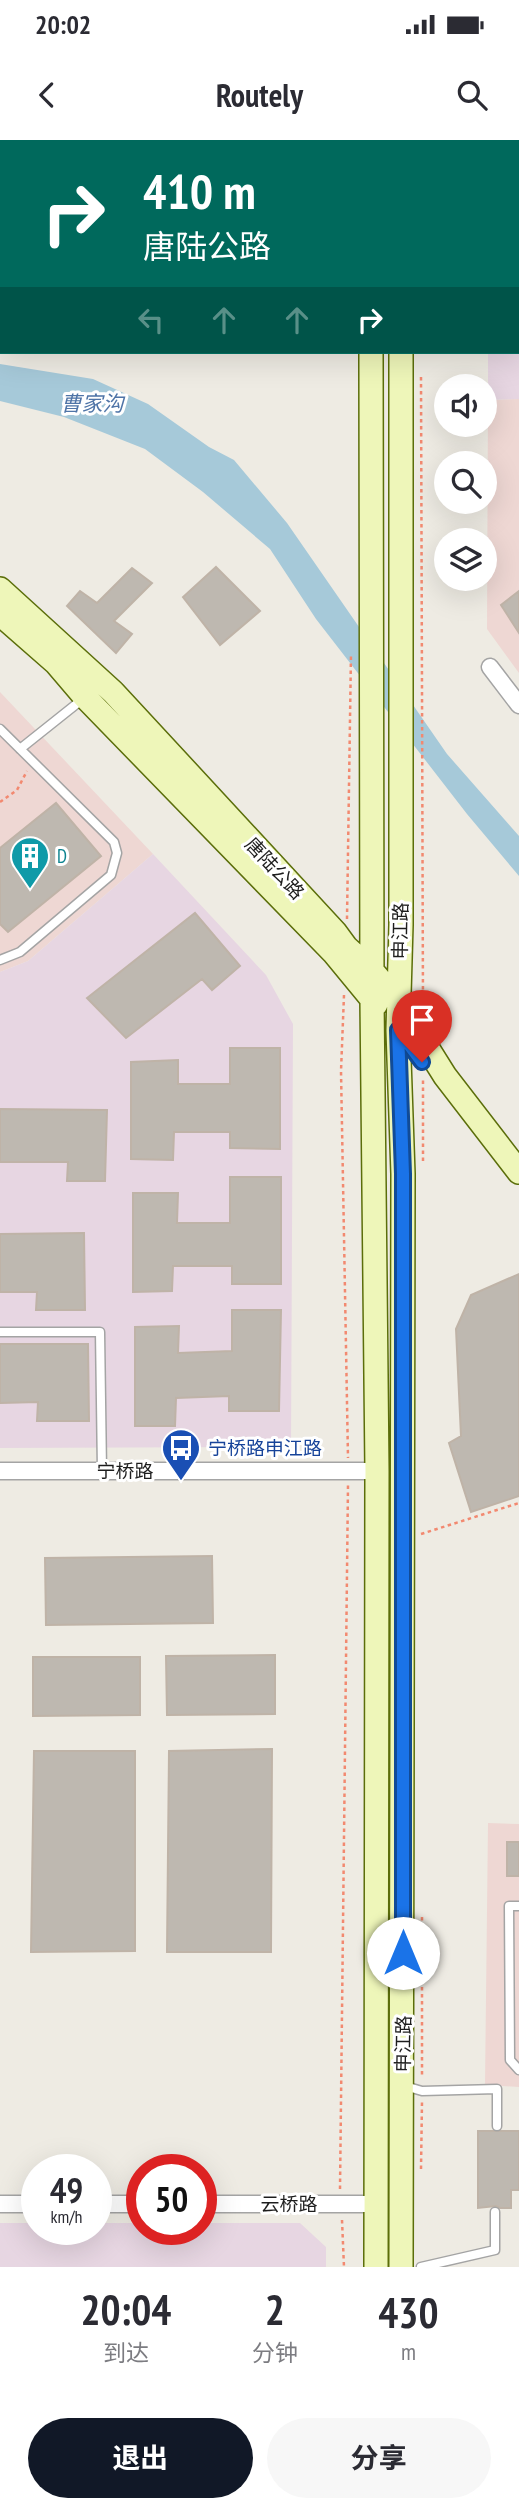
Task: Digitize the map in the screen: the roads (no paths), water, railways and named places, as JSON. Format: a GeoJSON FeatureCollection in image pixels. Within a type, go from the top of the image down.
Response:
{"type":"FeatureCollection","features":[{"type":"Feature","properties":{"kind":"main road","name":"申江路"},"geometry":{"type":"LineString","coordinates":[[371,354],[372,999],[377,1471],[376,2267]]}},
{"type":"Feature","properties":{"kind":"main road","name":"申江路"},"geometry":{"type":"LineString","coordinates":[[401,354],[401,898],[398,1001],[403,1174],[401,2267]]}},
{"type":"Feature","properties":{"kind":"main road","name":"唐陆公路"},"geometry":{"type":"LineString","coordinates":[[0,589],[113,692],[335,932],[345,958],[372,999],[519,1188]]}},
{"type":"Feature","properties":{"kind":"main road","name":"唐陆公路"},"geometry":{"type":"LineString","coordinates":[[0,614],[56,663],[85,697],[324,943],[345,958],[373,972],[398,1001],[445,1076],[519,1172]]}},
{"type":"Feature","properties":{"kind":"street"},"geometry":{"type":"LineString","coordinates":[[489,667],[519,705]]}},
{"type":"Feature","properties":{"kind":"street","name":"宁桥路"},"geometry":{"type":"LineString","coordinates":[[0,1471],[377,1471]]}},
{"type":"Feature","properties":{"kind":"street"},"geometry":{"type":"LineString","coordinates":[[0,2204],[21,2204]]}},
{"type":"Feature","properties":{"kind":"street","name":"云桥路"},"geometry":{"type":"LineString","coordinates":[[217,2204],[377,2204]]}},
{"type":"Feature","properties":{"kind":"lane"},"geometry":{"type":"LineString","coordinates":[[20,748],[85,697]]}},
{"type":"Feature","properties":{"kind":"lane"},"geometry":{"type":"LineString","coordinates":[[0,729],[114,842],[117,853],[111,875],[20,952],[0,960]]}},
{"type":"Feature","properties":{"kind":"lane"},"geometry":{"type":"LineString","coordinates":[[0,1332],[100,1332],[102,1471]]}},
{"type":"Feature","properties":{"kind":"lane"},"geometry":{"type":"LineString","coordinates":[[519,1906],[509,1906],[510,2060],[519,2070]]}},
{"type":"Feature","properties":{"kind":"lane"},"geometry":{"type":"LineString","coordinates":[[402,2086],[422,2091],[497,2089],[496,2126]]}},
{"type":"Feature","properties":{"kind":"lane"},"geometry":{"type":"LineString","coordinates":[[421,2267],[495,2250],[495,2212]]}},
{"type":"Feature","properties":{"kind":"water","name":"曹家沟"},"geometry":{"type":"Polygon","coordinates":[[[0,364],[93,379],[148,404],[209,447],[234,460],[287,523],[447,754],[519,836],[519,876],[467,814],[316,619],[270,549],[203,492],[145,449],[64,417],[0,401],[0,364]]]}},
{"type":"Feature","properties":{"kind":"place","name":"D"},"geometry":{"type":"Point","coordinates":[30,890]}},
{"type":"Feature","properties":{"kind":"place","name":"宁桥路申江路"},"geometry":{"type":"Point","coordinates":[181,1482]}}]}
